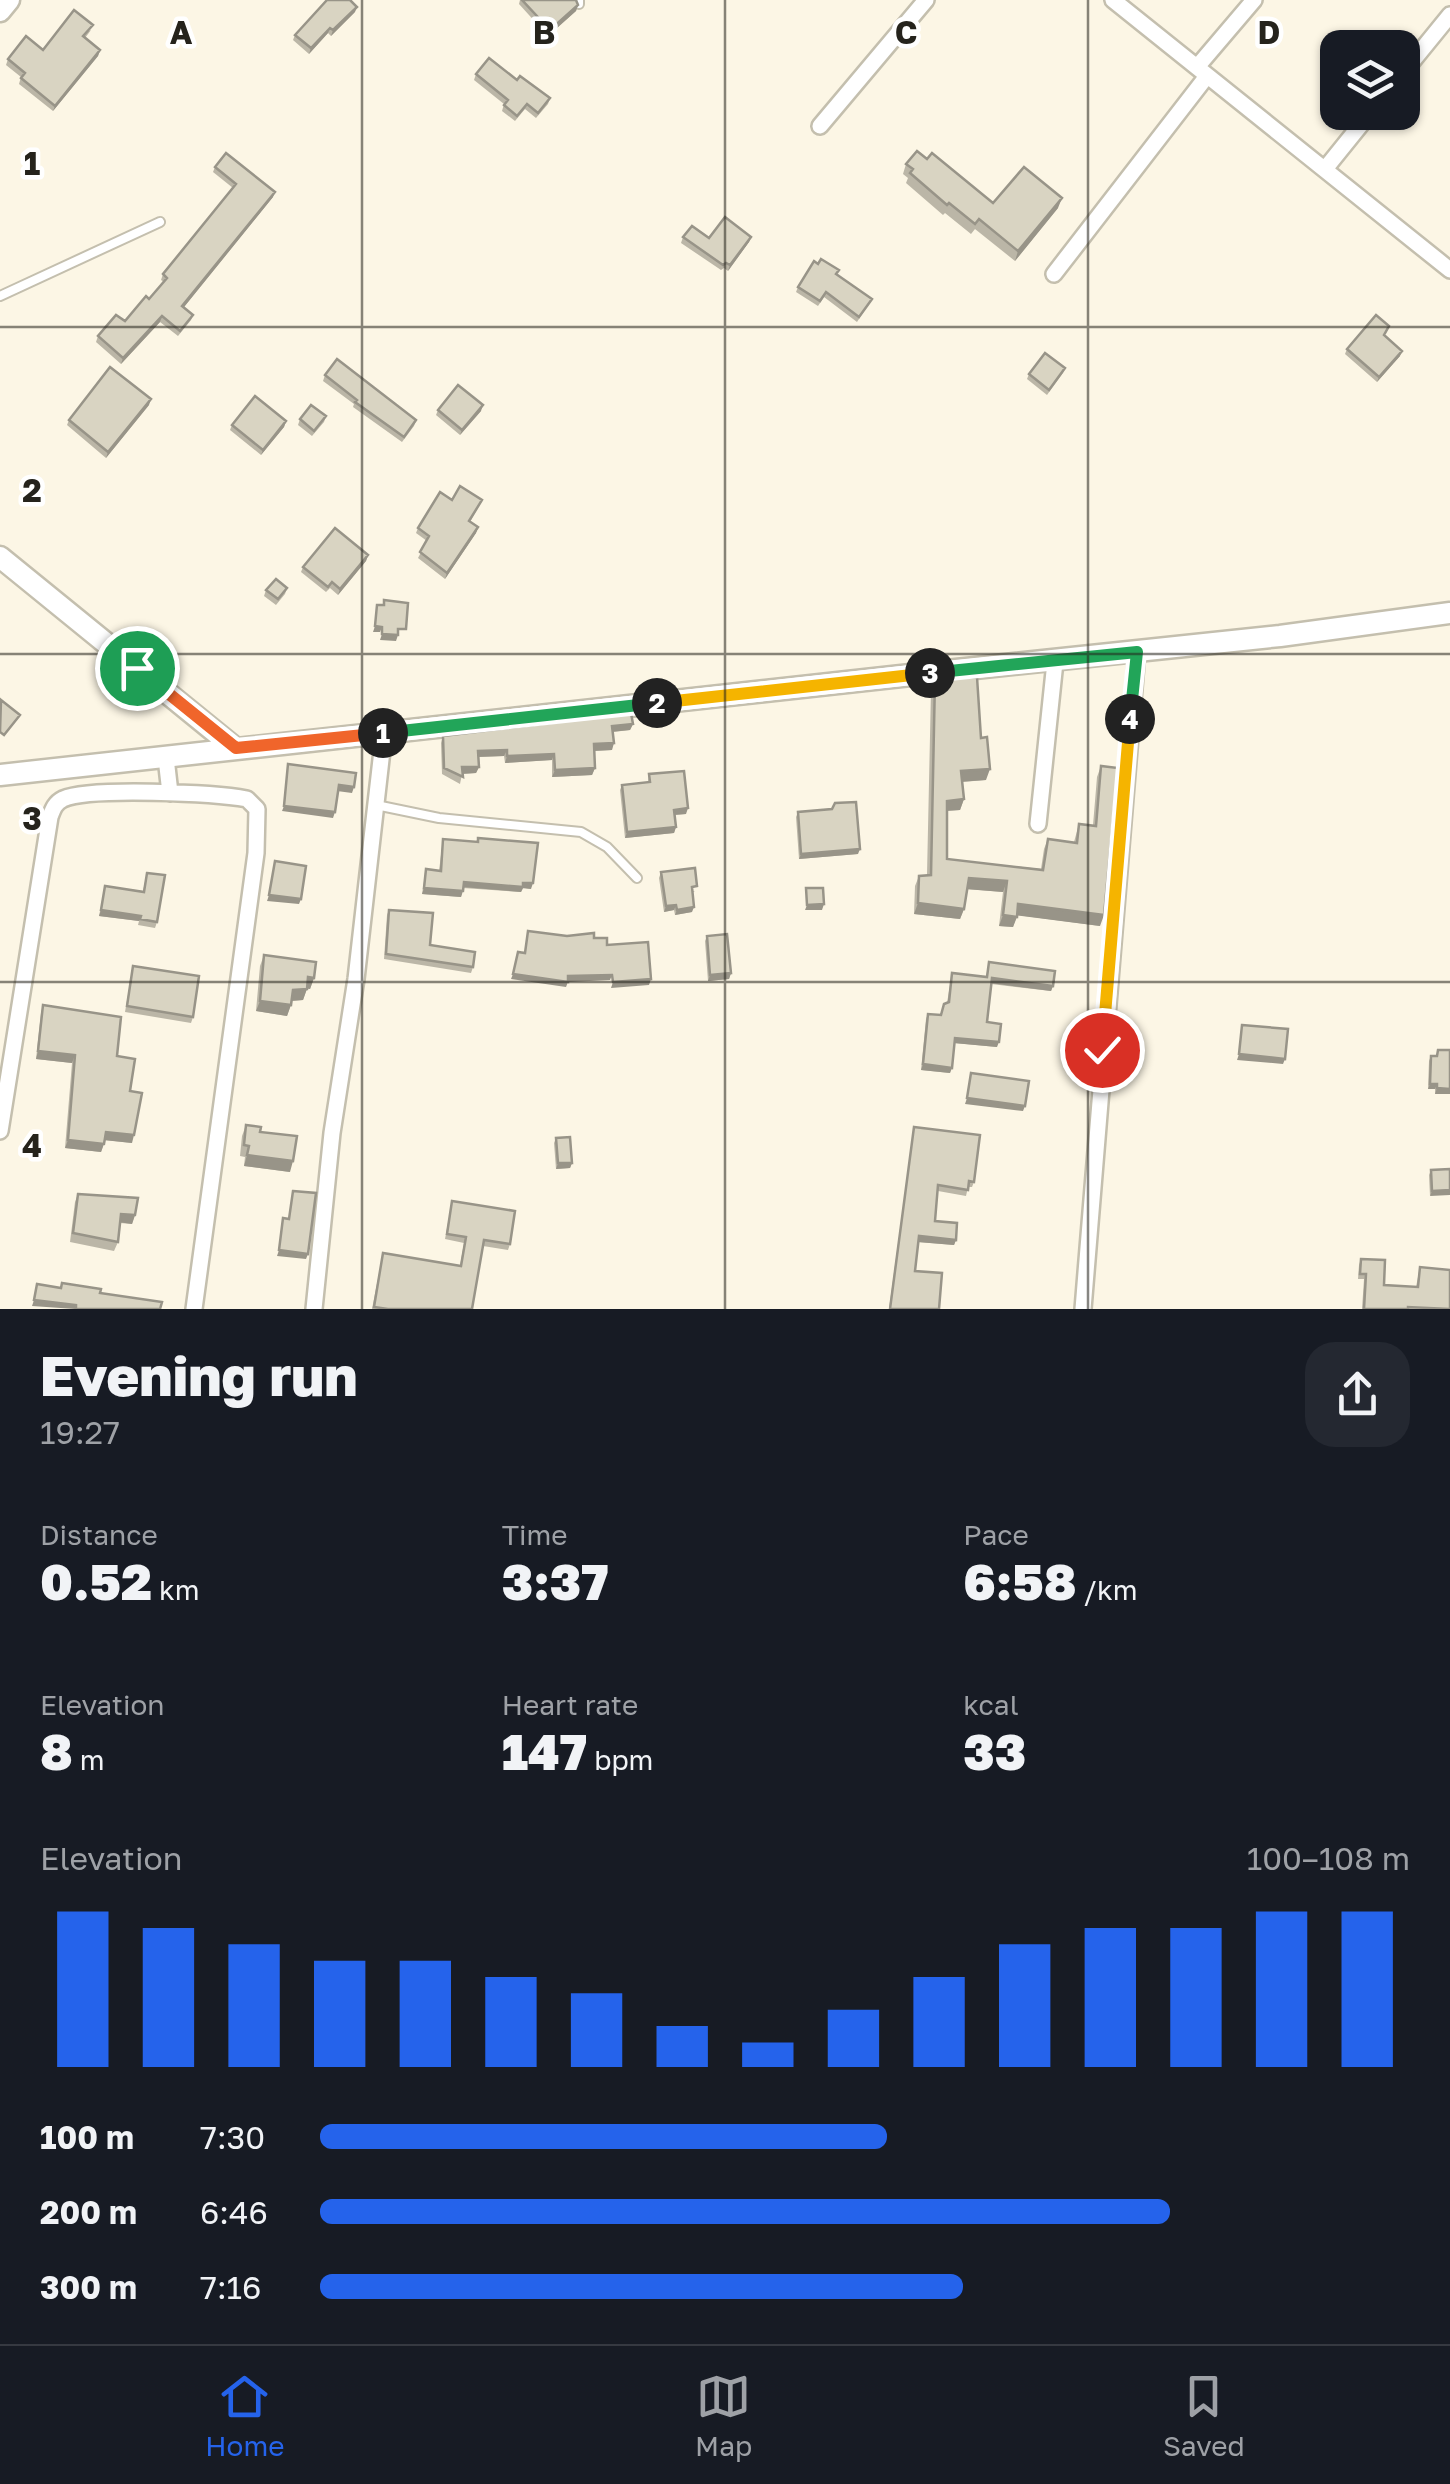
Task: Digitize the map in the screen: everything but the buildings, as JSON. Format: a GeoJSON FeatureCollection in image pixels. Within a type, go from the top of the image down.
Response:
{"type":"FeatureCollection","features":[{"type":"Feature","properties":{"kind":"street"},"geometry":{"type":"LineString","coordinates":[[0,11],[9,0]]}},
{"type":"Feature","properties":{"kind":"street"},"geometry":{"type":"LineString","coordinates":[[820,126],[926,0]]}},
{"type":"Feature","properties":{"kind":"street"},"geometry":{"type":"LineString","coordinates":[[1113,0],[1450,270]]}},
{"type":"Feature","properties":{"kind":"street"},"geometry":{"type":"LineString","coordinates":[[1054,274],[1254,0]]}},
{"type":"Feature","properties":{"kind":"street"},"geometry":{"type":"LineString","coordinates":[[1420,52],[1450,15]]}},
{"type":"Feature","properties":{"kind":"street"},"geometry":{"type":"LineString","coordinates":[[1325,169],[1356,130]]}},
{"type":"Feature","properties":{"kind":"street"},"geometry":{"type":"LineString","coordinates":[[0,557],[236,748]]}},
{"type":"Feature","properties":{"kind":"street"},"geometry":{"type":"LineString","coordinates":[[0,775],[1054,662],[1450,614]]}},
{"type":"Feature","properties":{"kind":"street"},"geometry":{"type":"LineString","coordinates":[[1085,1309],[1122,798],[1137,652]]}},
{"type":"Feature","properties":{"kind":"street"},"geometry":{"type":"LineString","coordinates":[[1038,824],[1055,684],[1054,662]]}},
{"type":"Feature","properties":{"kind":"street"},"geometry":{"type":"LineString","coordinates":[[314,1309],[332,1134],[356,979],[384,733]]}},
{"type":"Feature","properties":{"kind":"street"},"geometry":{"type":"LineString","coordinates":[[166,758],[170,793]]}},
{"type":"Feature","properties":{"kind":"street"},"geometry":{"type":"LineString","coordinates":[[0,1131],[50,818],[56,804],[85,794],[170,793],[247,799],[258,818],[256,853],[194,1309]]}},
{"type":"Feature","properties":{"kind":"lane"},"geometry":{"type":"LineString","coordinates":[[0,296],[160,222]]}},
{"type":"Feature","properties":{"kind":"lane"},"geometry":{"type":"LineString","coordinates":[[376,805],[439,818],[582,832],[607,847],[637,878]]}},
{"type":"Feature","properties":{"kind":"route"},"geometry":{"type":"LineString","coordinates":[[137,668],[236,748],[1137,652],[1102,1050]]}}]}
